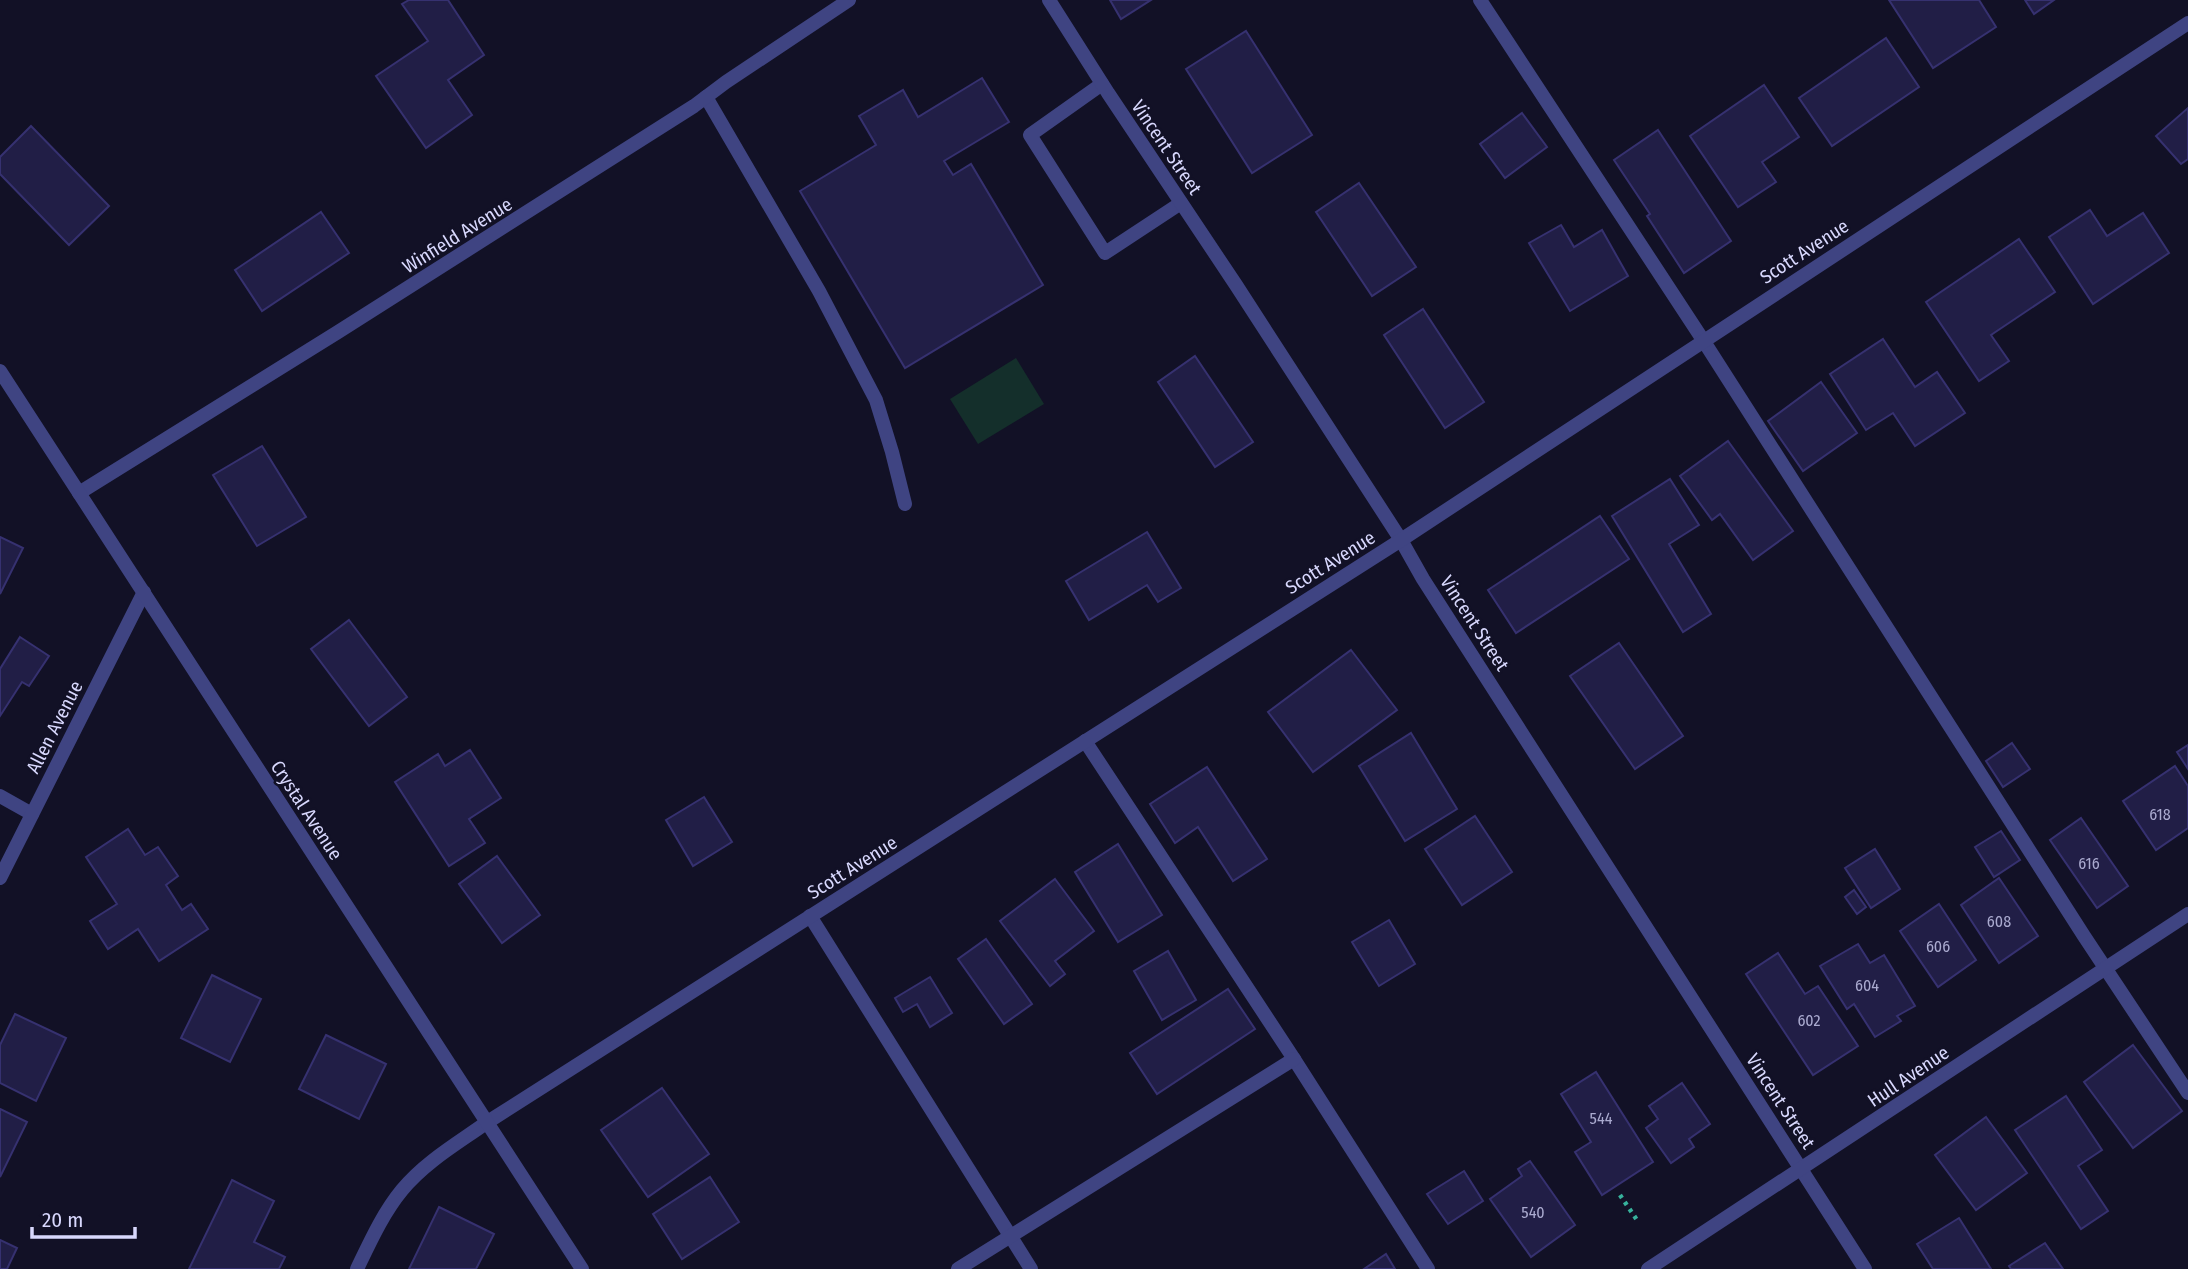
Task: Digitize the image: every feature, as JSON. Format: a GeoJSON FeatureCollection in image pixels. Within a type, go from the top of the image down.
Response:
{"type":"FeatureCollection","features":[{"type":"Feature","properties":{"kind":"street","name":"Winfield Avenue"},"geometry":{"type":"LineString","coordinates":[[79,493],[338,332],[706,97],[849,0]]}},
{"type":"Feature","properties":{"kind":"street","name":"Vincent Street"},"geometry":{"type":"LineString","coordinates":[[1049,0],[1401,540],[1423,579],[1866,1269]]}},
{"type":"Feature","properties":{"kind":"street"},"geometry":{"type":"LineString","coordinates":[[1480,0],[1703,340],[2084,936],[2188,1093]]}},
{"type":"Feature","properties":{"kind":"street","name":"Scott Avenue"},"geometry":{"type":"LineString","coordinates":[[357,1269],[376,1229],[402,1190],[426,1167],[486,1123],[1401,540],[2188,23]]}},
{"type":"Feature","properties":{"kind":"street"},"geometry":{"type":"LineString","coordinates":[[1102,84],[1030,135],[1105,253],[1181,203]]}},
{"type":"Feature","properties":{"kind":"street"},"geometry":{"type":"LineString","coordinates":[[706,97],[819,291],[876,400],[905,503]]}},
{"type":"Feature","properties":{"kind":"street","name":"Crystal Avenue"},"geometry":{"type":"LineString","coordinates":[[0,371],[582,1269]]}},
{"type":"Feature","properties":{"kind":"street","name":"Allen Avenue"},"geometry":{"type":"LineString","coordinates":[[0,878],[144,592]]}},
{"type":"Feature","properties":{"kind":"street"},"geometry":{"type":"LineString","coordinates":[[1085,741],[1429,1269]]}},
{"type":"Feature","properties":{"kind":"street"},"geometry":{"type":"LineString","coordinates":[[0,796],[32,814]]}},
{"type":"Feature","properties":{"kind":"street","name":"Hull Avenue"},"geometry":{"type":"LineString","coordinates":[[1648,1269],[2188,914]]}},
{"type":"Feature","properties":{"kind":"street"},"geometry":{"type":"LineString","coordinates":[[810,916],[1031,1269]]}},
{"type":"Feature","properties":{"kind":"street"},"geometry":{"type":"LineString","coordinates":[[958,1269],[1294,1059]]}},
{"type":"Feature","properties":{"kind":"path"},"geometry":{"type":"LineString","coordinates":[[1620,1195],[1639,1223]]}},
{"type":"Feature","properties":{"kind":"green space"},"geometry":{"type":"Polygon","coordinates":[[[1016,358],[1044,404],[978,444],[950,399],[1016,358]]]}},
{"type":"Feature","properties":{"kind":"building"},"geometry":{"type":"Polygon","coordinates":[[[409,0],[448,0],[484,55],[448,80],[472,115],[426,148],[376,76],[428,41],[402,4],[409,0]]]}},
{"type":"Feature","properties":{"kind":"building"},"geometry":{"type":"Polygon","coordinates":[[[1110,0],[1151,0],[1121,19],[1110,0]]]}},
{"type":"Feature","properties":{"kind":"building"},"geometry":{"type":"Polygon","coordinates":[[[1889,0],[1979,0],[1996,27],[1933,68],[1889,0]]]}},
{"type":"Feature","properties":{"kind":"building"},"geometry":{"type":"Polygon","coordinates":[[[2025,0],[2054,0],[2034,14],[2025,0]]]}},
{"type":"Feature","properties":{"kind":"building"},"geometry":{"type":"Polygon","coordinates":[[[1246,31],[1312,135],[1252,173],[1186,69],[1246,31]]]}},
{"type":"Feature","properties":{"kind":"building"},"geometry":{"type":"Polygon","coordinates":[[[1886,38],[1919,87],[1832,146],[1799,98],[1886,38]]]}},
{"type":"Feature","properties":{"kind":"building"},"geometry":{"type":"Polygon","coordinates":[[[982,78],[1009,122],[944,161],[953,175],[971,164],[1043,285],[905,368],[800,191],[876,145],[859,116],[903,90],[918,117],[982,78]]]}},
{"type":"Feature","properties":{"kind":"building"},"geometry":{"type":"Polygon","coordinates":[[[1764,85],[1799,137],[1762,162],[1776,182],[1738,207],[1690,136],[1764,85]]]}},
{"type":"Feature","properties":{"kind":"building"},"geometry":{"type":"Polygon","coordinates":[[[2188,108],[2188,159],[2181,164],[2156,136],[2188,108]]]}},
{"type":"Feature","properties":{"kind":"building"},"geometry":{"type":"Polygon","coordinates":[[[1522,113],[1547,147],[1505,178],[1480,144],[1522,113]]]}},
{"type":"Feature","properties":{"kind":"building"},"geometry":{"type":"Polygon","coordinates":[[[31,126],[109,206],[69,245],[0,174],[0,157],[31,126]]]}},
{"type":"Feature","properties":{"kind":"building"},"geometry":{"type":"Polygon","coordinates":[[[1658,130],[1731,241],[1684,273],[1647,216],[1650,214],[1614,160],[1658,130]]]}},
{"type":"Feature","properties":{"kind":"building"},"geometry":{"type":"Polygon","coordinates":[[[1359,183],[1416,267],[1372,296],[1316,212],[1359,183]]]}},
{"type":"Feature","properties":{"kind":"building"},"geometry":{"type":"Polygon","coordinates":[[[2090,210],[2107,236],[2143,213],[2169,253],[2093,304],[2049,237],[2090,210]]]}},
{"type":"Feature","properties":{"kind":"building"},"geometry":{"type":"Polygon","coordinates":[[[321,212],[349,253],[262,311],[235,270],[321,212]]]}},
{"type":"Feature","properties":{"kind":"building"},"geometry":{"type":"Polygon","coordinates":[[[1561,225],[1574,247],[1602,230],[1628,276],[1570,311],[1529,243],[1561,225]]]}},
{"type":"Feature","properties":{"kind":"building"},"geometry":{"type":"Polygon","coordinates":[[[2019,239],[2055,292],[1991,335],[2009,361],[1979,381],[1926,302],[2019,239]]]}},
{"type":"Feature","properties":{"kind":"building"},"geometry":{"type":"Polygon","coordinates":[[[1423,309],[1484,402],[1445,428],[1384,335],[1423,309]]]}},
{"type":"Feature","properties":{"kind":"building"},"geometry":{"type":"Polygon","coordinates":[[[1883,339],[1915,387],[1937,372],[1965,413],[1915,446],[1893,413],[1866,430],[1830,374],[1883,339]]]}},
{"type":"Feature","properties":{"kind":"building"},"geometry":{"type":"Polygon","coordinates":[[[1195,356],[1253,442],[1215,467],[1158,382],[1195,356]]]}},
{"type":"Feature","properties":{"kind":"building"},"geometry":{"type":"Polygon","coordinates":[[[1821,382],[1857,433],[1803,471],[1768,421],[1821,382]]]}},
{"type":"Feature","properties":{"kind":"building"},"geometry":{"type":"Polygon","coordinates":[[[1728,441],[1793,531],[1753,560],[1720,514],[1712,520],[1680,476],[1728,441]]]}},
{"type":"Feature","properties":{"kind":"building"},"geometry":{"type":"Polygon","coordinates":[[[262,446],[306,517],[257,546],[213,475],[262,446]]]}},
{"type":"Feature","properties":{"kind":"building"},"geometry":{"type":"Polygon","coordinates":[[[1670,479],[1699,525],[1669,544],[1711,614],[1683,632],[1612,516],[1670,479]]]}},
{"type":"Feature","properties":{"kind":"building"},"geometry":{"type":"Polygon","coordinates":[[[1600,516],[1629,559],[1516,633],[1488,590],[1600,516]]]}},
{"type":"Feature","properties":{"kind":"building"},"geometry":{"type":"Polygon","coordinates":[[[1147,532],[1181,588],[1158,602],[1147,585],[1089,620],[1066,581],[1147,532]]]}},
{"type":"Feature","properties":{"kind":"building"},"geometry":{"type":"Polygon","coordinates":[[[0,537],[23,548],[0,594],[0,537]]]}},
{"type":"Feature","properties":{"kind":"building"},"geometry":{"type":"Polygon","coordinates":[[[349,620],[407,697],[369,726],[311,649],[349,620]]]}},
{"type":"Feature","properties":{"kind":"building"},"geometry":{"type":"Polygon","coordinates":[[[20,637],[49,656],[29,686],[22,682],[0,716],[0,669],[20,637]]]}},
{"type":"Feature","properties":{"kind":"building"},"geometry":{"type":"Polygon","coordinates":[[[1619,643],[1683,736],[1635,769],[1570,676],[1619,643]]]}},
{"type":"Feature","properties":{"kind":"building"},"geometry":{"type":"Polygon","coordinates":[[[1351,650],[1397,710],[1313,772],[1268,712],[1351,650]]]}},
{"type":"Feature","properties":{"kind":"building"},"geometry":{"type":"Polygon","coordinates":[[[1411,733],[1457,809],[1405,841],[1359,766],[1411,733]]]}},
{"type":"Feature","properties":{"kind":"building"},"geometry":{"type":"Polygon","coordinates":[[[2012,743],[2030,769],[2003,787],[1986,761],[2012,743]]]}},
{"type":"Feature","properties":{"kind":"building"},"geometry":{"type":"Polygon","coordinates":[[[2188,745],[2188,769],[2177,752],[2188,745]]]}},
{"type":"Feature","properties":{"kind":"building"},"geometry":{"type":"Polygon","coordinates":[[[470,750],[501,798],[469,819],[485,843],[449,866],[395,782],[438,754],[445,766],[470,750]]]}},
{"type":"Feature","properties":{"kind":"building"},"geometry":{"type":"Polygon","coordinates":[[[2175,766],[2188,786],[2188,828],[2156,850],[2123,801],[2175,766]]]}},
{"type":"Feature","properties":{"kind":"building"},"geometry":{"type":"Polygon","coordinates":[[[1207,767],[1267,859],[1233,881],[1198,827],[1175,843],[1150,804],[1207,767]]]}},
{"type":"Feature","properties":{"kind":"building"},"geometry":{"type":"Polygon","coordinates":[[[704,797],[732,842],[693,866],[666,820],[704,797]]]}},
{"type":"Feature","properties":{"kind":"building"},"geometry":{"type":"Polygon","coordinates":[[[1475,816],[1512,872],[1462,905],[1425,849],[1475,816]]]}},
{"type":"Feature","properties":{"kind":"building"},"geometry":{"type":"Polygon","coordinates":[[[2081,818],[2128,886],[2097,908],[2050,840],[2081,818]]]}},
{"type":"Feature","properties":{"kind":"building"},"geometry":{"type":"Polygon","coordinates":[[[128,829],[145,855],[158,847],[178,876],[166,885],[182,910],[191,904],[208,929],[159,961],[138,929],[108,949],[90,921],[117,904],[86,857],[128,829]]]}},
{"type":"Feature","properties":{"kind":"building"},"geometry":{"type":"Polygon","coordinates":[[[2001,831],[2020,860],[1994,877],[1975,847],[2001,831]]]}},
{"type":"Feature","properties":{"kind":"building"},"geometry":{"type":"Polygon","coordinates":[[[1118,844],[1162,915],[1118,942],[1075,872],[1118,844]]]}},
{"type":"Feature","properties":{"kind":"building"},"geometry":{"type":"Polygon","coordinates":[[[1875,849],[1900,889],[1871,908],[1845,868],[1875,849]]]}},
{"type":"Feature","properties":{"kind":"building"},"geometry":{"type":"Polygon","coordinates":[[[497,856],[540,915],[502,943],[459,884],[497,856]]]}},
{"type":"Feature","properties":{"kind":"building"},"geometry":{"type":"Polygon","coordinates":[[[1999,878],[2038,936],[1999,963],[1961,905],[1999,878]]]}},
{"type":"Feature","properties":{"kind":"building"},"geometry":{"type":"Polygon","coordinates":[[[1055,879],[1094,931],[1055,961],[1065,974],[1050,986],[1000,921],[1055,879]]]}},
{"type":"Feature","properties":{"kind":"building"},"geometry":{"type":"Polygon","coordinates":[[[1854,890],[1866,907],[1857,914],[1845,897],[1854,890]]]}},
{"type":"Feature","properties":{"kind":"building"},"geometry":{"type":"Polygon","coordinates":[[[1939,904],[1976,960],[1938,987],[1900,931],[1939,904]]]}},
{"type":"Feature","properties":{"kind":"building"},"geometry":{"type":"Polygon","coordinates":[[[1389,920],[1415,964],[1379,986],[1352,942],[1389,920]]]}},
{"type":"Feature","properties":{"kind":"building"},"geometry":{"type":"Polygon","coordinates":[[[986,939],[1032,1004],[1004,1024],[958,959],[986,939]]]}},
{"type":"Feature","properties":{"kind":"building"},"geometry":{"type":"Polygon","coordinates":[[[1858,944],[1870,963],[1884,955],[1915,1006],[1897,1016],[1901,1021],[1875,1037],[1854,1004],[1847,1009],[1820,966],[1858,944]]]}},
{"type":"Feature","properties":{"kind":"building"},"geometry":{"type":"Polygon","coordinates":[[[1168,951],[1196,1000],[1162,1020],[1134,971],[1168,951]]]}},
{"type":"Feature","properties":{"kind":"building"},"geometry":{"type":"Polygon","coordinates":[[[1778,953],[1805,994],[1818,986],[1858,1046],[1813,1075],[1746,974],[1778,953]]]}},
{"type":"Feature","properties":{"kind":"building"},"geometry":{"type":"Polygon","coordinates":[[[212,975],[261,999],[230,1062],[181,1038],[212,975]]]}},
{"type":"Feature","properties":{"kind":"building"},"geometry":{"type":"Polygon","coordinates":[[[930,977],[952,1013],[930,1027],[917,1004],[903,1012],[895,998],[930,977]]]}},
{"type":"Feature","properties":{"kind":"building"},"geometry":{"type":"Polygon","coordinates":[[[1228,989],[1255,1029],[1157,1094],[1130,1053],[1228,989]]]}},
{"type":"Feature","properties":{"kind":"building"},"geometry":{"type":"Polygon","coordinates":[[[15,1014],[66,1038],[36,1101],[0,1083],[0,1045],[15,1014]]]}},
{"type":"Feature","properties":{"kind":"building"},"geometry":{"type":"Polygon","coordinates":[[[326,1035],[386,1064],[359,1119],[299,1089],[326,1035]]]}},
{"type":"Feature","properties":{"kind":"building"},"geometry":{"type":"Polygon","coordinates":[[[2133,1045],[2182,1111],[2133,1148],[2084,1082],[2133,1045]]]}},
{"type":"Feature","properties":{"kind":"building"},"geometry":{"type":"Polygon","coordinates":[[[1596,1072],[1653,1162],[1602,1195],[1575,1152],[1591,1142],[1561,1094],[1596,1072]]]}},
{"type":"Feature","properties":{"kind":"building"},"geometry":{"type":"Polygon","coordinates":[[[1682,1083],[1710,1124],[1689,1139],[1694,1147],[1671,1163],[1646,1128],[1658,1119],[1649,1106],[1682,1083]]]}},
{"type":"Feature","properties":{"kind":"building"},"geometry":{"type":"Polygon","coordinates":[[[662,1088],[709,1154],[648,1197],[601,1130],[662,1088]]]}},
{"type":"Feature","properties":{"kind":"building"},"geometry":{"type":"Polygon","coordinates":[[[2066,1096],[2102,1150],[2078,1166],[2108,1211],[2081,1229],[2015,1130],[2066,1096]]]}},
{"type":"Feature","properties":{"kind":"building"},"geometry":{"type":"Polygon","coordinates":[[[0,1109],[27,1122],[0,1177],[0,1109]]]}},
{"type":"Feature","properties":{"kind":"building"},"geometry":{"type":"Polygon","coordinates":[[[1986,1117],[2027,1173],[1976,1210],[1935,1155],[1986,1117]]]}},
{"type":"Feature","properties":{"kind":"building"},"geometry":{"type":"Polygon","coordinates":[[[1530,1161],[1575,1225],[1531,1257],[1490,1199],[1522,1176],[1518,1169],[1530,1161]]]}},
{"type":"Feature","properties":{"kind":"building"},"geometry":{"type":"Polygon","coordinates":[[[1464,1171],[1483,1201],[1448,1224],[1427,1194],[1464,1171]]]}},
{"type":"Feature","properties":{"kind":"building"},"geometry":{"type":"Polygon","coordinates":[[[710,1177],[739,1222],[682,1259],[653,1214],[710,1177]]]}},
{"type":"Feature","properties":{"kind":"building"},"geometry":{"type":"Polygon","coordinates":[[[232,1180],[274,1201],[254,1242],[285,1257],[279,1269],[189,1269],[232,1180]]]}},
{"type":"Feature","properties":{"kind":"building"},"geometry":{"type":"Polygon","coordinates":[[[439,1207],[494,1234],[476,1269],[409,1269],[439,1207]]]}},
{"type":"Feature","properties":{"kind":"building"},"geometry":{"type":"Polygon","coordinates":[[[1959,1218],[1991,1269],[1933,1269],[1917,1244],[1959,1218]]]}},
{"type":"Feature","properties":{"kind":"building"},"geometry":{"type":"Polygon","coordinates":[[[0,1240],[17,1248],[7,1269],[0,1269],[0,1240]]]}},
{"type":"Feature","properties":{"kind":"building"},"geometry":{"type":"Polygon","coordinates":[[[2045,1243],[2063,1269],[2011,1269],[2009,1266],[2045,1243]]]}},
{"type":"Feature","properties":{"kind":"building"},"geometry":{"type":"Polygon","coordinates":[[[1386,1254],[1395,1269],[1364,1269],[1386,1254]]]}}]}
